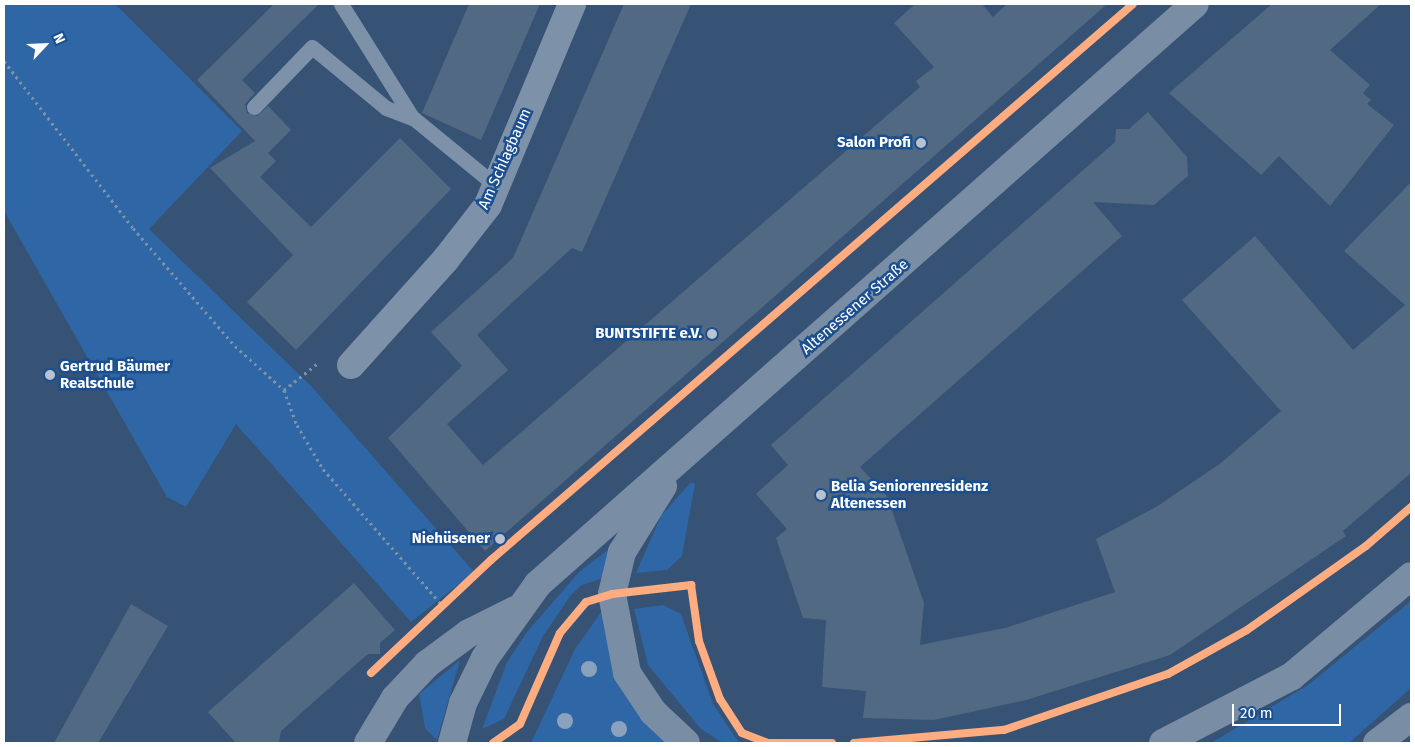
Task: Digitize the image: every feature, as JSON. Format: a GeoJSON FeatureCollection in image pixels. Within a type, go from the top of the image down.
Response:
{"type":"FeatureCollection","features":[{"type":"Feature","properties":{"kind":"main road","name":"Altenessener Straße"},"geometry":{"type":"LineString","coordinates":[[452,743],[464,702],[485,658],[516,610],[598,530],[676,466],[1194,4]]}},
{"type":"Feature","properties":{"kind":"main road"},"geometry":{"type":"LineString","coordinates":[[676,466],[622,552],[612,594],[627,673],[653,712],[686,743]]}},
{"type":"Feature","properties":{"kind":"main road"},"geometry":{"type":"LineString","coordinates":[[1163,743],[1292,676],[1411,576]]}},
{"type":"Feature","properties":{"kind":"main road","name":"Altenessener Straße"},"geometry":{"type":"LineString","coordinates":[[368,743],[395,698],[427,664],[469,633],[516,610]]}},
{"type":"Feature","properties":{"kind":"main road"},"geometry":{"type":"LineString","coordinates":[[1377,743],[1411,717]]}},
{"type":"Feature","properties":{"kind":"street","name":"Am Schlagbaum"},"geometry":{"type":"LineString","coordinates":[[351,365],[446,259],[488,205],[572,4]]}},
{"type":"Feature","properties":{"kind":"lane"},"geometry":{"type":"LineString","coordinates":[[341,4],[388,83],[416,120],[496,185]]}},
{"type":"Feature","properties":{"kind":"lane"},"geometry":{"type":"LineString","coordinates":[[254,107],[312,47],[386,108],[416,120]]}},
{"type":"Feature","properties":{"kind":"path"},"geometry":{"type":"LineString","coordinates":[[4,61],[146,242],[235,346],[284,390],[297,425],[323,469],[442,605]]}},
{"type":"Feature","properties":{"kind":"path"},"geometry":{"type":"LineString","coordinates":[[284,390],[317,363],[351,365]]}},
{"type":"Feature","properties":{"kind":"path"},"geometry":{"type":"LineString","coordinates":[[854,743],[1004,730],[1168,674],[1247,630],[1366,546],[1411,507]]}},
{"type":"Feature","properties":{"kind":"path"},"geometry":{"type":"LineString","coordinates":[[494,743],[520,724],[560,633],[586,602],[612,594],[691,585],[699,641],[720,699],[742,733],[768,743],[832,743]]}},
{"type":"Feature","properties":{"kind":"shaded area"},"geometry":{"type":"Polygon","coordinates":[[[4,4],[115,4],[242,131],[149,229],[312,387],[474,572],[411,622],[236,424],[186,507],[167,497],[4,211],[4,4]]]}},
{"type":"Feature","properties":{"kind":"shaded area"},"geometry":{"type":"Polygon","coordinates":[[[691,482],[695,484],[682,556],[667,570],[636,573],[661,516],[691,482]]]}},
{"type":"Feature","properties":{"kind":"shaded area"},"geometry":{"type":"Polygon","coordinates":[[[613,546],[603,578],[582,585],[571,595],[543,636],[504,719],[482,729],[507,662],[527,632],[579,572],[613,546]]]}},
{"type":"Feature","properties":{"kind":"shaded area"},"geometry":{"type":"Polygon","coordinates":[[[1411,601],[1411,688],[1349,743],[1211,743],[1308,685],[1411,601]]]}},
{"type":"Feature","properties":{"kind":"shaded area"},"geometry":{"type":"Polygon","coordinates":[[[663,605],[681,614],[713,704],[739,743],[723,743],[701,729],[648,665],[634,609],[663,605]]]}},
{"type":"Feature","properties":{"kind":"shaded area"},"geometry":{"type":"Polygon","coordinates":[[[602,611],[615,668],[669,743],[531,743],[575,649],[602,611]]]}},
{"type":"Feature","properties":{"kind":"shaded area"},"geometry":{"type":"Polygon","coordinates":[[[460,660],[437,740],[425,728],[419,694],[460,660]]]}},
{"type":"Feature","properties":{"kind":"building"},"geometry":{"type":"Polygon","coordinates":[[[274,4],[319,4],[242,80],[255,93],[245,104],[247,113],[257,116],[268,106],[291,130],[268,153],[276,161],[260,177],[311,227],[400,138],[451,189],[296,350],[247,302],[293,255],[210,168],[255,141],[197,80],[274,4]]]}},
{"type":"Feature","properties":{"kind":"building"},"geometry":{"type":"Polygon","coordinates":[[[469,4],[540,4],[481,140],[422,113],[469,4]]]}},
{"type":"Feature","properties":{"kind":"building"},"geometry":{"type":"Polygon","coordinates":[[[624,4],[691,4],[582,252],[572,248],[477,335],[508,370],[447,424],[483,465],[920,87],[916,81],[934,67],[894,23],[915,4],[982,4],[993,17],[1007,4],[1107,4],[485,551],[388,438],[462,366],[431,332],[513,258],[624,4]]]}},
{"type":"Feature","properties":{"kind":"building"},"geometry":{"type":"Polygon","coordinates":[[[1272,4],[1381,4],[1330,50],[1370,85],[1363,93],[1371,100],[1367,104],[1394,125],[1330,206],[1279,156],[1261,175],[1169,93],[1272,4]]]}},
{"type":"Feature","properties":{"kind":"building"},"geometry":{"type":"Polygon","coordinates":[[[1148,112],[1187,157],[1188,176],[1154,205],[1093,202],[1122,236],[860,467],[887,496],[924,603],[920,645],[1005,628],[1115,592],[1096,539],[1156,507],[1221,463],[1281,411],[1182,300],[1255,236],[1353,350],[1405,305],[1344,251],[1411,182],[1411,473],[1343,531],[1346,536],[1170,655],[1026,700],[934,720],[863,718],[866,691],[822,687],[826,620],[803,618],[776,538],[787,529],[756,494],[788,465],[771,445],[1115,142],[1116,129],[1129,129],[1148,112]]]}},
{"type":"Feature","properties":{"kind":"building"},"geometry":{"type":"Polygon","coordinates":[[[354,583],[395,630],[380,643],[380,654],[368,654],[353,667],[281,731],[279,742],[236,743],[208,712],[354,583]]]}},
{"type":"Feature","properties":{"kind":"building"},"geometry":{"type":"Polygon","coordinates":[[[131,604],[168,626],[98,743],[54,743],[131,604]]]}},
{"type":"Feature","properties":{"kind":"cycle path"},"geometry":{"type":"LineString","coordinates":[[371,673],[491,560],[1133,4]]}},
{"type":"Feature","properties":{"kind":"cycle path"},"geometry":{"type":"LineString","coordinates":[[854,743],[1004,730],[1168,674],[1247,630],[1366,546],[1411,507]]}},
{"type":"Feature","properties":{"kind":"cycle path"},"geometry":{"type":"LineString","coordinates":[[493,743],[520,724],[560,633],[586,602],[612,594],[691,585],[699,641],[720,699],[742,733],[768,743],[832,743]]}},
{"type":"Feature","properties":{"kind":"place","name":"Salon Profi"},"geometry":{"type":"Point","coordinates":[921,143]}},
{"type":"Feature","properties":{"kind":"place","name":"BUNTSTIFTE e.V."},"geometry":{"type":"Point","coordinates":[712,334]}},
{"type":"Feature","properties":{"kind":"place","name":"Gertrud Bäumer Realschule"},"geometry":{"type":"Point","coordinates":[50,375]}},
{"type":"Feature","properties":{"kind":"place","name":"Belia Seniorenresidenz Altenessen"},"geometry":{"type":"Point","coordinates":[821,495]}},
{"type":"Feature","properties":{"kind":"place","name":"Niehüsener"},"geometry":{"type":"Point","coordinates":[500,539]}}]}
